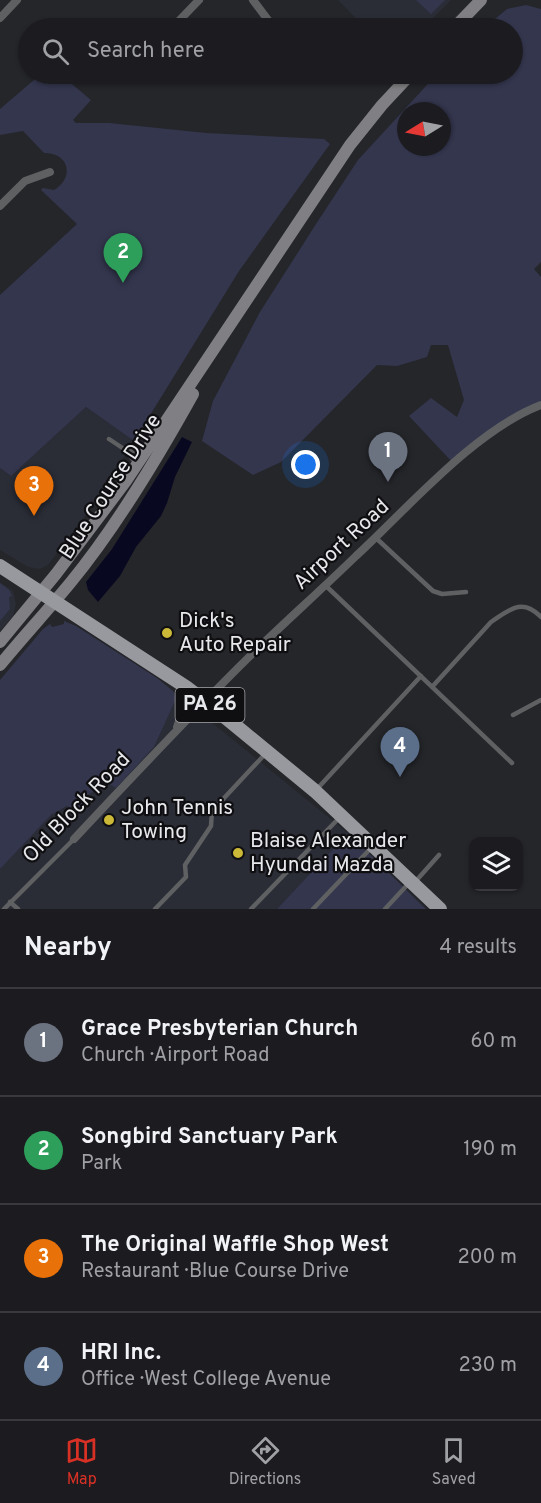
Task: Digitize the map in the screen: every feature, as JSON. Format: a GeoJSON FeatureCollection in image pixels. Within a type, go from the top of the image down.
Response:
{"type":"FeatureCollection","features":[{"type":"Feature","properties":{"kind":"main road"},"geometry":{"type":"LineString","coordinates":[[464,18],[481,0]]}},
{"type":"Feature","properties":{"kind":"main road","name":"Blue Course Drive"},"geometry":{"type":"LineString","coordinates":[[0,642],[41,592],[136,466],[350,145],[402,84]]}},
{"type":"Feature","properties":{"kind":"main road","name":"Blue Course Drive"},"geometry":{"type":"LineString","coordinates":[[0,665],[72,582],[108,533],[159,452],[236,317]]}},
{"type":"Feature","properties":{"kind":"main road","name":"PA 26"},"geometry":{"type":"LineString","coordinates":[[0,566],[190,690],[315,791],[440,909]]}},
{"type":"Feature","properties":{"kind":"street"},"geometry":{"type":"LineString","coordinates":[[0,18],[17,0]]}},
{"type":"Feature","properties":{"kind":"street"},"geometry":{"type":"LineString","coordinates":[[182,18],[199,0]]}},
{"type":"Feature","properties":{"kind":"street"},"geometry":{"type":"LineString","coordinates":[[254,0],[267,18]]}},
{"type":"Feature","properties":{"kind":"street"},"geometry":{"type":"LineString","coordinates":[[0,206],[26,181],[50,172]]}},
{"type":"Feature","properties":{"kind":"street","name":"Airport Road"},"geometry":{"type":"LineString","coordinates":[[205,702],[252,654],[445,471],[521,413],[541,405]]}},
{"type":"Feature","properties":{"kind":"street","name":"Old Block Road"},"geometry":{"type":"LineString","coordinates":[[176,731],[190,690]]}},
{"type":"Feature","properties":{"kind":"street","name":"Old Block Road"},"geometry":{"type":"LineString","coordinates":[[74,838],[205,702]]}},
{"type":"Feature","properties":{"kind":"lane"},"geometry":{"type":"LineString","coordinates":[[109,439],[131,455],[136,466]]}},
{"type":"Feature","properties":{"kind":"lane"},"geometry":{"type":"LineString","coordinates":[[124,449],[137,453],[146,452]]}},
{"type":"Feature","properties":{"kind":"lane"},"geometry":{"type":"LineString","coordinates":[[376,538],[433,591],[442,594],[466,592]]}},
{"type":"Feature","properties":{"kind":"lane"},"geometry":{"type":"LineString","coordinates":[[325,585],[512,763]]}},
{"type":"Feature","properties":{"kind":"lane"},"geometry":{"type":"LineString","coordinates":[[432,687],[491,622],[518,606],[527,606],[541,617]]}},
{"type":"Feature","properties":{"kind":"lane"},"geometry":{"type":"LineString","coordinates":[[315,791],[421,676]]}},
{"type":"Feature","properties":{"kind":"lane"},"geometry":{"type":"LineString","coordinates":[[513,715],[541,700]]}},
{"type":"Feature","properties":{"kind":"lane"},"geometry":{"type":"LineString","coordinates":[[155,909],[186,877],[185,864],[211,826],[212,811],[268,751]]}},
{"type":"Feature","properties":{"kind":"lane"},"geometry":{"type":"LineString","coordinates":[[251,909],[342,816]]}},
{"type":"Feature","properties":{"kind":"lane","name":"Old Block Road"},"geometry":{"type":"LineString","coordinates":[[4,909],[74,838]]}},
{"type":"Feature","properties":{"kind":"lane"},"geometry":{"type":"LineString","coordinates":[[313,909],[374,845]]}},
{"type":"Feature","properties":{"kind":"lane"},"geometry":{"type":"LineString","coordinates":[[385,909],[439,855]]}},
{"type":"Feature","properties":{"kind":"lane"},"geometry":{"type":"LineString","coordinates":[[10,902],[18,909]]}},
{"type":"Feature","properties":{"kind":"shaded area"},"geometry":{"type":"Polygon","coordinates":[[[338,0],[451,0],[433,18],[355,18],[338,0]]]}},
{"type":"Feature","properties":{"kind":"shaded area"},"geometry":{"type":"Polygon","coordinates":[[[416,0],[445,0],[431,14],[416,0]]]}},
{"type":"Feature","properties":{"kind":"shaded area"},"geometry":{"type":"Polygon","coordinates":[[[526,5],[541,9],[541,262],[534,269],[541,277],[541,405],[533,408],[454,464],[409,416],[431,398],[457,417],[464,400],[448,345],[431,345],[427,357],[397,366],[377,365],[281,462],[253,475],[202,441],[213,401],[260,312],[358,160],[397,118],[397,156],[451,156],[451,102],[411,102],[428,84],[523,84],[523,18],[496,18],[507,9],[526,5]]]}},
{"type":"Feature","properties":{"kind":"shaded area"},"geometry":{"type":"Polygon","coordinates":[[[29,84],[72,84],[91,100],[73,120],[76,123],[109,123],[206,133],[324,139],[330,144],[239,271],[134,441],[86,407],[11,476],[0,468],[0,295],[77,224],[41,190],[43,188],[54,190],[61,185],[67,173],[64,161],[52,154],[44,153],[23,131],[0,135],[0,109],[29,84]]]}},
{"type":"Feature","properties":{"kind":"shaded area"},"geometry":{"type":"Polygon","coordinates":[[[86,407],[134,441],[96,502],[48,565],[40,569],[28,567],[0,550],[0,468],[11,476],[86,407]]]}},
{"type":"Feature","properties":{"kind":"shaded area"},"geometry":{"type":"Polygon","coordinates":[[[182,437],[192,442],[175,477],[161,516],[136,547],[120,576],[98,602],[88,590],[86,582],[112,549],[182,437]]]}},
{"type":"Feature","properties":{"kind":"shaded area"},"geometry":{"type":"Polygon","coordinates":[[[0,582],[13,591],[16,604],[13,616],[0,631],[0,582]]]}},
{"type":"Feature","properties":{"kind":"shaded area"},"geometry":{"type":"Polygon","coordinates":[[[0,583],[9,590],[12,596],[9,597],[10,609],[0,621],[0,583]]]}},
{"type":"Feature","properties":{"kind":"shaded area"},"geometry":{"type":"Polygon","coordinates":[[[64,621],[76,626],[157,678],[173,691],[176,699],[154,747],[116,788],[106,782],[87,796],[78,812],[67,806],[51,815],[0,869],[0,680],[43,629],[50,624],[52,627],[64,624],[64,621]]]}},
{"type":"Feature","properties":{"kind":"shaded area"},"geometry":{"type":"Polygon","coordinates":[[[173,691],[348,833],[277,909],[0,909],[0,869],[2,866],[51,815],[68,806],[78,812],[87,796],[106,781],[116,787],[154,747],[176,699],[173,691]]]}},
{"type":"Feature","properties":{"kind":"shaded area"},"geometry":{"type":"Polygon","coordinates":[[[348,833],[426,909],[277,909],[348,833]]]}},
{"type":"Feature","properties":{"kind":"place","name":"Songbird Sanctuary Park"},"geometry":{"type":"Point","coordinates":[123,283]}},
{"type":"Feature","properties":{"kind":"place","name":"Grace Presbyterian Church"},"geometry":{"type":"Point","coordinates":[388,482]}},
{"type":"Feature","properties":{"kind":"place","name":"The Original Waffle Shop West"},"geometry":{"type":"Point","coordinates":[34,516]}},
{"type":"Feature","properties":{"kind":"place","name":"Dick's Auto Repair"},"geometry":{"type":"Point","coordinates":[167,633]}},
{"type":"Feature","properties":{"kind":"place","name":"HRI Inc."},"geometry":{"type":"Point","coordinates":[400,777]}},
{"type":"Feature","properties":{"kind":"place","name":"John Tennis Towing"},"geometry":{"type":"Point","coordinates":[109,820]}},
{"type":"Feature","properties":{"kind":"place","name":"Blaise Alexander Hyundai Mazda"},"geometry":{"type":"Point","coordinates":[238,853]}}]}
